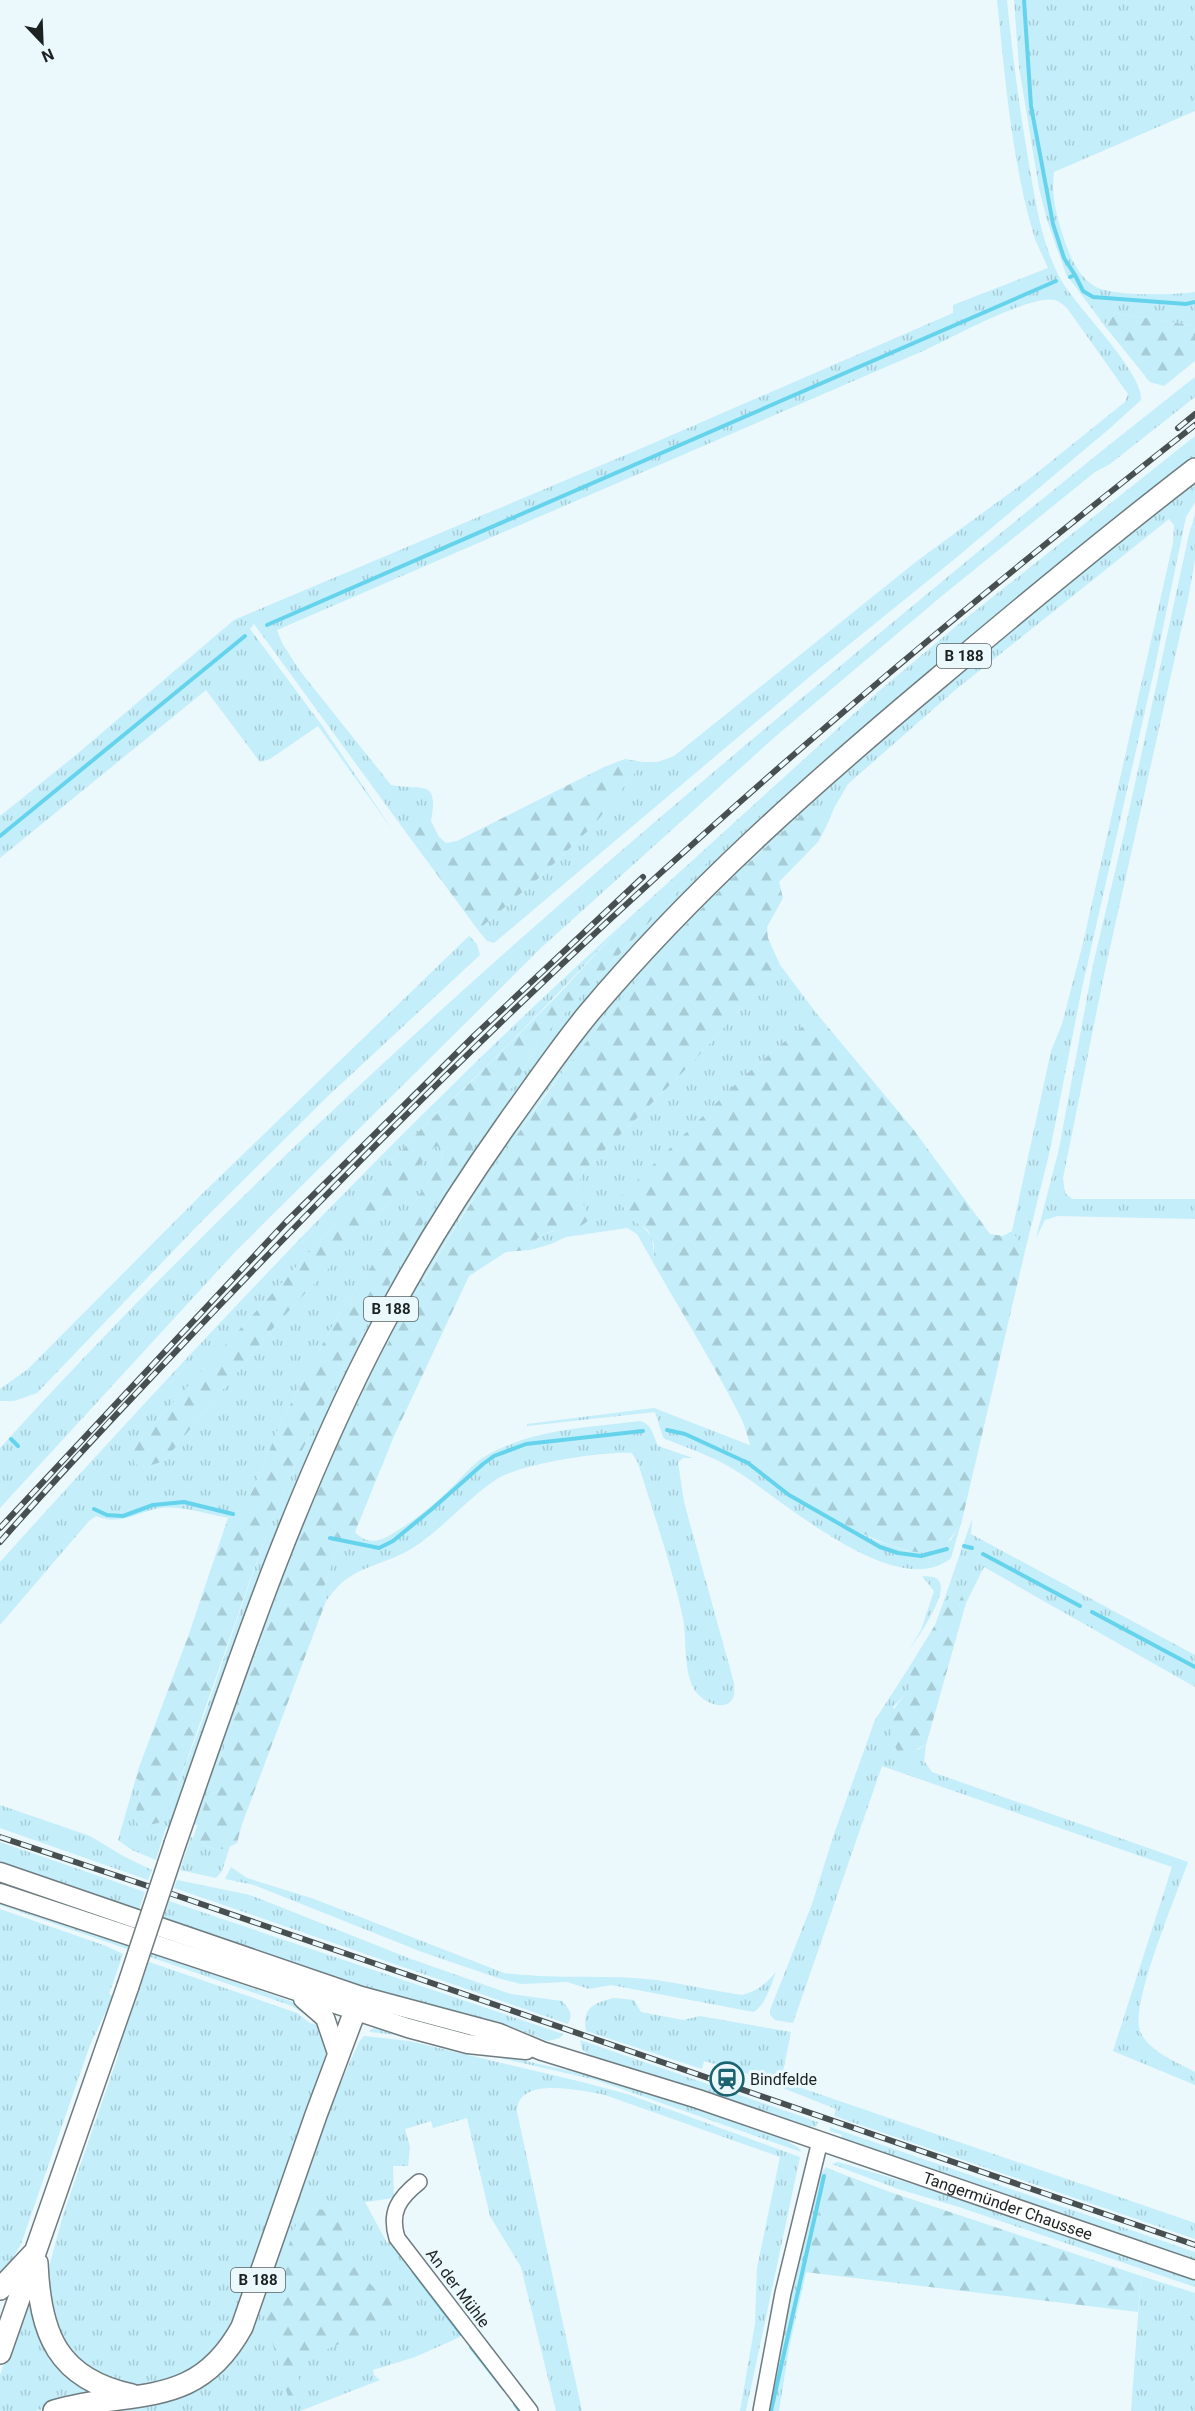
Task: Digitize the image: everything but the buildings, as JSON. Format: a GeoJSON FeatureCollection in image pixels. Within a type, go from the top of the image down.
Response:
{"type":"FeatureCollection","features":[{"type":"Feature","properties":{"kind":"highway","name":"B 188"},"geometry":{"type":"LineString","coordinates":[[338,2056],[242,2327],[224,2358],[200,2380],[177,2393],[148,2399],[96,2385],[80,2375],[58,2352],[50,2339],[41,2311],[36,2252],[175,1844],[262,1598],[329,1431],[381,1327],[417,1264],[478,1166],[534,1085],[587,1016],[654,939],[771,824],[953,665],[1103,540],[1195,469]]}},
{"type":"Feature","properties":{"kind":"highway"},"geometry":{"type":"LineString","coordinates":[[338,2056],[356,2007]]}},
{"type":"Feature","properties":{"kind":"highway","name":"B 188"},"geometry":{"type":"LineString","coordinates":[[0,2289],[36,2252]]}},
{"type":"Feature","properties":{"kind":"highway"},"geometry":{"type":"LineString","coordinates":[[0,2353],[36,2252]]}},
{"type":"Feature","properties":{"kind":"highway"},"geometry":{"type":"LineString","coordinates":[[54,2411],[77,2406],[148,2399]]}},
{"type":"Feature","properties":{"kind":"main road"},"geometry":{"type":"LineString","coordinates":[[0,1872],[356,2007]]}},
{"type":"Feature","properties":{"kind":"main road"},"geometry":{"type":"LineString","coordinates":[[0,1893],[292,1990],[356,2007]]}},
{"type":"Feature","properties":{"kind":"main road"},"geometry":{"type":"LineString","coordinates":[[292,1990],[325,2018],[338,2056]]}},
{"type":"Feature","properties":{"kind":"main road","name":"Tangermünder Chaussee"},"geometry":{"type":"LineString","coordinates":[[356,2007],[468,2044],[542,2051],[698,2099],[1195,2270]]}},
{"type":"Feature","properties":{"kind":"street"},"geometry":{"type":"LineString","coordinates":[[761,2411],[783,2293],[820,2141]]}},
{"type":"Feature","properties":{"kind":"street","name":"An der Mühle"},"geometry":{"type":"LineString","coordinates":[[418,2182],[406,2192],[395,2208],[393,2218],[397,2238],[530,2411]]}},
{"type":"Feature","properties":{"kind":"green space"},"geometry":{"type":"Polygon","coordinates":[[[997,0],[1007,0],[1025,138],[1036,205],[1048,252],[1069,292],[1121,357],[1139,388],[1141,400],[1109,429],[814,673],[494,943],[487,941],[478,930],[540,877],[594,825],[643,762],[658,762],[674,756],[917,561],[1033,476],[1125,402],[1128,394],[1067,308],[1055,300],[1043,300],[1009,310],[923,351],[277,630],[282,643],[300,671],[391,785],[426,789],[430,792],[433,798],[431,821],[412,818],[407,822],[405,831],[254,624],[250,629],[321,724],[394,832],[318,726],[270,759],[260,762],[206,690],[0,858],[0,816],[76,755],[234,620],[642,448],[953,313],[953,305],[1048,268],[1035,239],[1020,181],[1010,121],[997,0]]]}},
{"type":"Feature","properties":{"kind":"green space"},"geometry":{"type":"Polygon","coordinates":[[[1014,0],[1195,0],[1195,111],[1054,172],[1053,189],[1056,212],[1068,250],[1074,264],[1088,281],[1103,290],[1129,294],[1195,292],[1195,326],[1116,313],[1104,325],[1066,274],[1047,220],[1039,188],[1019,67],[1014,0]]]}},
{"type":"Feature","properties":{"kind":"green space"},"geometry":{"type":"Polygon","coordinates":[[[1116,313],[1195,326],[1195,361],[1164,386],[1150,382],[1104,325],[1116,313]]]}},
{"type":"Feature","properties":{"kind":"green space"},"geometry":{"type":"Polygon","coordinates":[[[1195,377],[1195,397],[1110,464],[1095,472],[943,595],[777,735],[542,947],[235,1252],[0,1508],[0,1448],[95,1346],[292,1149],[497,960],[707,777],[1003,531],[1195,377]]]}},
{"type":"Feature","properties":{"kind":"green space"},"geometry":{"type":"Polygon","coordinates":[[[1195,436],[1195,456],[922,677],[798,783],[738,838],[628,953],[530,1075],[484,1138],[441,1203],[401,1270],[329,1408],[264,1563],[170,1827],[166,1827],[156,1860],[132,1850],[118,1840],[136,1778],[144,1784],[134,1817],[138,1824],[146,1826],[162,1822],[174,1797],[204,1716],[267,1532],[299,1457],[335,1382],[422,1225],[520,1075],[538,1042],[679,890],[775,795],[774,791],[770,790],[879,691],[960,623],[1195,436]]]}},
{"type":"Feature","properties":{"kind":"green space"},"geometry":{"type":"Polygon","coordinates":[[[1195,479],[1195,502],[1186,517],[1154,671],[1082,988],[1050,1150],[1025,1251],[1012,1231],[1051,1051],[1062,1024],[1083,943],[1173,543],[1174,525],[1169,519],[954,691],[848,784],[827,825],[822,812],[814,804],[756,856],[679,933],[608,1015],[543,1097],[464,1212],[423,1280],[335,1452],[258,1648],[198,1825],[192,1824],[299,1521],[381,1344],[463,1203],[573,1049],[620,991],[710,892],[866,748],[1195,479]]]}},
{"type":"Feature","properties":{"kind":"green space"},"geometry":{"type":"Polygon","coordinates":[[[1195,515],[1195,560],[1188,599],[1105,970],[1063,1178],[1065,1193],[1072,1199],[1195,1199],[1195,1219],[1058,1216],[1045,1220],[1036,1238],[1059,1149],[1093,965],[1195,515]]]}},
{"type":"Feature","properties":{"kind":"green space"},"geometry":{"type":"Polygon","coordinates":[[[625,759],[643,762],[594,825],[540,877],[478,930],[405,831],[407,822],[412,817],[431,821],[439,837],[446,843],[457,841],[604,767],[625,759]]]}},
{"type":"Feature","properties":{"kind":"green space"},"geometry":{"type":"Polygon","coordinates":[[[770,790],[774,791],[775,795],[679,890],[538,1042],[520,1075],[422,1225],[335,1382],[299,1457],[267,1532],[174,1797],[162,1822],[146,1826],[138,1824],[134,1817],[144,1784],[136,1778],[138,1770],[189,1634],[228,1518],[234,1518],[244,1510],[283,1418],[335,1321],[443,1161],[442,1148],[435,1146],[387,1205],[275,1326],[164,1461],[142,1468],[134,1463],[132,1448],[422,1128],[559,994],[628,919],[770,790]]]}},
{"type":"Feature","properties":{"kind":"green space"},"geometry":{"type":"Polygon","coordinates":[[[814,803],[822,812],[827,825],[818,842],[779,882],[783,898],[767,927],[768,938],[780,965],[693,1062],[582,1173],[577,1191],[590,1219],[573,1229],[543,1234],[530,1250],[506,1252],[469,1276],[394,1436],[355,1532],[336,1551],[323,1591],[326,1601],[242,1824],[237,1843],[214,1849],[193,1838],[277,1595],[314,1499],[369,1381],[405,1312],[445,1245],[530,1116],[626,994],[710,901],[814,803]]]}},
{"type":"Feature","properties":{"kind":"green space"},"geometry":{"type":"Polygon","coordinates":[[[628,919],[527,1025],[422,1128],[132,1448],[164,1461],[275,1326],[387,1205],[435,1145],[442,1148],[443,1161],[335,1321],[283,1418],[244,1510],[234,1518],[175,1508],[155,1509],[112,1520],[96,1516],[89,1521],[0,1625],[0,1562],[151,1396],[384,1153],[464,1073],[628,919]]]}},
{"type":"Feature","properties":{"kind":"green space"},"geometry":{"type":"Polygon","coordinates":[[[469,936],[477,944],[480,955],[327,1097],[198,1225],[37,1393],[14,1401],[0,1401],[0,1389],[28,1369],[203,1193],[469,936]]]}},
{"type":"Feature","properties":{"kind":"green space"},"geometry":{"type":"Polygon","coordinates":[[[780,965],[817,1014],[743,1077],[628,1217],[650,1235],[654,1264],[637,1234],[627,1228],[566,1237],[530,1250],[536,1240],[543,1235],[573,1229],[589,1219],[577,1191],[582,1173],[693,1062],[780,965]]]}},
{"type":"Feature","properties":{"kind":"green space"},"geometry":{"type":"Polygon","coordinates":[[[817,1014],[913,1129],[990,1234],[1003,1236],[1012,1231],[1025,1251],[962,1520],[944,1544],[927,1552],[910,1551],[889,1545],[839,1521],[791,1491],[760,1465],[731,1399],[654,1264],[654,1244],[648,1230],[628,1217],[619,1198],[743,1077],[817,1014]]]}},
{"type":"Feature","properties":{"kind":"green space"},"geometry":{"type":"Polygon","coordinates":[[[654,1408],[752,1446],[759,1464],[796,1493],[874,1540],[907,1551],[951,1540],[962,1520],[951,1558],[928,1568],[900,1567],[870,1557],[839,1541],[725,1464],[665,1439],[655,1412],[527,1426],[527,1424],[654,1408]]]}},
{"type":"Feature","properties":{"kind":"green space"},"geometry":{"type":"Polygon","coordinates":[[[640,1421],[650,1427],[658,1446],[693,1458],[683,1458],[678,1462],[684,1502],[734,1683],[734,1697],[726,1704],[715,1705],[704,1700],[693,1687],[690,1679],[679,1599],[638,1463],[632,1453],[602,1454],[562,1460],[508,1473],[486,1487],[411,1549],[355,1574],[342,1583],[326,1601],[323,1591],[336,1551],[355,1532],[363,1539],[372,1541],[392,1534],[429,1508],[484,1457],[540,1435],[640,1421]]]}},
{"type":"Feature","properties":{"kind":"green space"},"geometry":{"type":"Polygon","coordinates":[[[972,1519],[971,1534],[1195,1655],[1195,1687],[984,1567],[966,1603],[961,1596],[948,1600],[942,1606],[972,1519]]]}},
{"type":"Feature","properties":{"kind":"green space"},"geometry":{"type":"Polygon","coordinates":[[[922,1576],[933,1577],[939,1581],[940,1596],[924,1628],[908,1652],[921,1630],[934,1591],[922,1576]]]}},
{"type":"Feature","properties":{"kind":"green space"},"geometry":{"type":"Polygon","coordinates":[[[961,1595],[966,1603],[926,1745],[907,1753],[898,1752],[891,1735],[890,1722],[893,1711],[909,1688],[911,1680],[908,1669],[935,1625],[942,1606],[948,1600],[961,1595]]]}},
{"type":"Feature","properties":{"kind":"green space"},"geometry":{"type":"Polygon","coordinates":[[[908,1669],[910,1685],[893,1707],[917,1750],[926,1745],[924,1761],[932,1772],[1188,1862],[1148,1974],[1139,2017],[1140,2031],[1144,2038],[1164,2056],[1195,2072],[1195,2085],[1113,2051],[1172,1867],[882,1766],[793,2023],[775,2020],[770,2015],[812,1904],[834,1834],[875,1720],[908,1669]]]}},
{"type":"Feature","properties":{"kind":"green space"},"geometry":{"type":"Polygon","coordinates":[[[0,1805],[90,1836],[152,1870],[148,1880],[0,1828],[0,1805]]]}},
{"type":"Feature","properties":{"kind":"green space"},"geometry":{"type":"Polygon","coordinates":[[[191,1837],[213,1849],[230,1846],[222,1871],[216,1878],[180,1870],[191,1837]]]}},
{"type":"Feature","properties":{"kind":"green space"},"geometry":{"type":"Polygon","coordinates":[[[0,1842],[145,1892],[138,1912],[0,1865],[0,1842]]]}},
{"type":"Feature","properties":{"kind":"green space"},"geometry":{"type":"Polygon","coordinates":[[[231,1867],[247,1878],[314,1899],[504,1973],[656,1980],[742,1995],[761,1986],[776,1972],[765,1999],[754,2012],[611,1985],[589,1989],[567,1982],[521,1984],[422,1952],[254,1885],[225,1879],[231,1867]]]}},
{"type":"Feature","properties":{"kind":"green space"},"geometry":{"type":"Polygon","coordinates":[[[177,1880],[250,1895],[411,1959],[511,1994],[562,2001],[570,2012],[570,2020],[568,2024],[174,1888],[177,1880]]]}},
{"type":"Feature","properties":{"kind":"green space"},"geometry":{"type":"Polygon","coordinates":[[[0,1901],[296,2003],[313,2020],[292,2006],[0,1905],[0,1901]]]}},
{"type":"Feature","properties":{"kind":"green space"},"geometry":{"type":"Polygon","coordinates":[[[169,1901],[563,2034],[560,2038],[548,2041],[514,2028],[365,1990],[162,1921],[169,1901]]]}},
{"type":"Feature","properties":{"kind":"green space"},"geometry":{"type":"Polygon","coordinates":[[[0,1909],[123,1954],[109,1994],[113,1996],[90,2045],[21,2244],[0,2280],[0,1909]]]}},
{"type":"Feature","properties":{"kind":"green space"},"geometry":{"type":"Polygon","coordinates":[[[149,1962],[297,2013],[310,2023],[320,2025],[327,2051],[234,2324],[204,2366],[139,2389],[101,2381],[58,2342],[46,2278],[63,2215],[117,2059],[131,2002],[134,2002],[149,1962]]]}},
{"type":"Feature","properties":{"kind":"green space"},"geometry":{"type":"Polygon","coordinates":[[[614,1998],[634,2000],[641,2012],[683,2020],[700,2016],[791,2032],[781,2081],[1195,2223],[1195,2239],[834,2116],[836,2109],[740,2071],[704,2061],[702,2069],[586,2031],[586,2017],[591,2008],[600,2002],[614,1998]]]}},
{"type":"Feature","properties":{"kind":"green space"},"geometry":{"type":"Polygon","coordinates":[[[375,2028],[589,2075],[772,2133],[799,2148],[801,2152],[596,2080],[405,2036],[370,2032],[375,2028]]]}},
{"type":"Feature","properties":{"kind":"green space"},"geometry":{"type":"Polygon","coordinates":[[[364,2036],[409,2041],[627,2094],[800,2157],[746,2411],[740,2411],[755,2324],[757,2268],[780,2157],[605,2095],[552,2088],[528,2093],[520,2100],[517,2112],[582,2411],[556,2411],[521,2267],[490,2216],[467,2118],[433,2128],[431,2121],[405,2129],[410,2147],[408,2166],[393,2166],[394,2198],[365,2202],[387,2243],[390,2241],[460,2337],[415,2357],[373,2370],[374,2375],[380,2380],[300,2411],[82,2411],[133,2408],[175,2400],[194,2392],[212,2380],[228,2363],[244,2340],[320,2128],[359,2042],[364,2036]]]}},
{"type":"Feature","properties":{"kind":"green space"},"geometry":{"type":"Polygon","coordinates":[[[580,2040],[818,2122],[816,2127],[811,2126],[809,2129],[588,2055],[582,2049],[580,2040]]]}},
{"type":"Feature","properties":{"kind":"green space"},"geometry":{"type":"Polygon","coordinates":[[[830,2127],[1195,2252],[1195,2261],[841,2139],[842,2135],[830,2131],[830,2127]]]}},
{"type":"Feature","properties":{"kind":"green space"},"geometry":{"type":"Polygon","coordinates":[[[838,2162],[979,2204],[1195,2279],[1195,2287],[959,2207],[898,2189],[832,2164],[838,2162]]]}},
{"type":"Feature","properties":{"kind":"green space"},"geometry":{"type":"Polygon","coordinates":[[[826,2167],[832,2170],[828,2175],[789,2348],[779,2411],[767,2411],[784,2320],[819,2177],[826,2167]]]}},
{"type":"Feature","properties":{"kind":"green space"},"geometry":{"type":"Polygon","coordinates":[[[832,2170],[887,2191],[1141,2276],[1138,2312],[805,2272],[828,2175],[832,2170]]]}},
{"type":"Feature","properties":{"kind":"green space"},"geometry":{"type":"Polygon","coordinates":[[[312,2208],[337,2212],[348,2231],[341,2253],[375,2289],[402,2293],[409,2308],[396,2318],[308,2359],[295,2369],[302,2387],[289,2400],[264,2314],[300,2214],[312,2208]]]}},
{"type":"Feature","properties":{"kind":"green space"},"geometry":{"type":"Polygon","coordinates":[[[1141,2276],[1195,2293],[1195,2411],[1131,2411],[1141,2276]]]}},
{"type":"Feature","properties":{"kind":"green space"},"geometry":{"type":"Polygon","coordinates":[[[33,2281],[33,2296],[100,2393],[36,2411],[0,2411],[0,2375],[33,2281]]]}},
{"type":"Feature","properties":{"kind":"waterway"},"geometry":{"type":"LineString","coordinates":[[1024,0],[1031,106],[1053,224],[1064,258],[1075,275]]}},
{"type":"Feature","properties":{"kind":"waterway"},"geometry":{"type":"LineString","coordinates":[[1070,277],[1075,275],[1083,291],[1093,297],[1186,304],[1195,302]]}},
{"type":"Feature","properties":{"kind":"waterway"},"geometry":{"type":"LineString","coordinates":[[267,625],[1056,281]]}},
{"type":"Feature","properties":{"kind":"waterway"},"geometry":{"type":"LineString","coordinates":[[0,836],[245,636]]}},
{"type":"Feature","properties":{"kind":"waterway"},"geometry":{"type":"LineString","coordinates":[[667,1430],[685,1434],[748,1463],[789,1495],[880,1547],[898,1553],[921,1556],[947,1549]]}},
{"type":"Feature","properties":{"kind":"waterway"},"geometry":{"type":"LineString","coordinates":[[330,1538],[379,1548],[393,1541],[494,1456],[526,1444],[643,1431]]}},
{"type":"Feature","properties":{"kind":"waterway"},"geometry":{"type":"LineString","coordinates":[[11,1439],[18,1446]]}},
{"type":"Feature","properties":{"kind":"waterway"},"geometry":{"type":"LineString","coordinates":[[94,1509],[107,1515],[123,1516],[153,1505],[184,1502],[233,1514]]}},
{"type":"Feature","properties":{"kind":"waterway"},"geometry":{"type":"LineString","coordinates":[[964,1546],[972,1548]]}},
{"type":"Feature","properties":{"kind":"waterway"},"geometry":{"type":"LineString","coordinates":[[983,1554],[1080,1606]]}},
{"type":"Feature","properties":{"kind":"waterway"},"geometry":{"type":"LineString","coordinates":[[1092,1612],[1195,1667]]}},
{"type":"Feature","properties":{"kind":"waterway"},"geometry":{"type":"LineString","coordinates":[[771,2411],[824,2176]]}},
{"type":"Feature","properties":{"kind":"waterway"},"geometry":{"type":"LineString","coordinates":[[414,2272],[461,2334]]}},
{"type":"Feature","properties":{"kind":"waterway"},"geometry":{"type":"LineString","coordinates":[[471,2347],[504,2389]]}},
{"type":"Feature","properties":{"kind":"waterway"},"geometry":{"type":"LineString","coordinates":[[515,2404],[520,2411]]}},
{"type":"Feature","properties":{"kind":"railway"},"geometry":{"type":"LineString","coordinates":[[1178,428],[1195,414]]}},
{"type":"Feature","properties":{"kind":"railway"},"geometry":{"type":"LineString","coordinates":[[0,1542],[108,1423],[278,1245],[399,1121],[586,941],[772,773],[891,671],[1072,522],[1195,425]]}},
{"type":"Feature","properties":{"kind":"railway"},"geometry":{"type":"LineString","coordinates":[[0,1528],[286,1222],[475,1035],[643,877]]}},
{"type":"Feature","properties":{"kind":"railway"},"geometry":{"type":"LineString","coordinates":[[0,1837],[1195,2245]]}},
{"type":"Feature","properties":{"kind":"place","name":"Bindfelde"},"geometry":{"type":"Point","coordinates":[727,2079]}}]}
